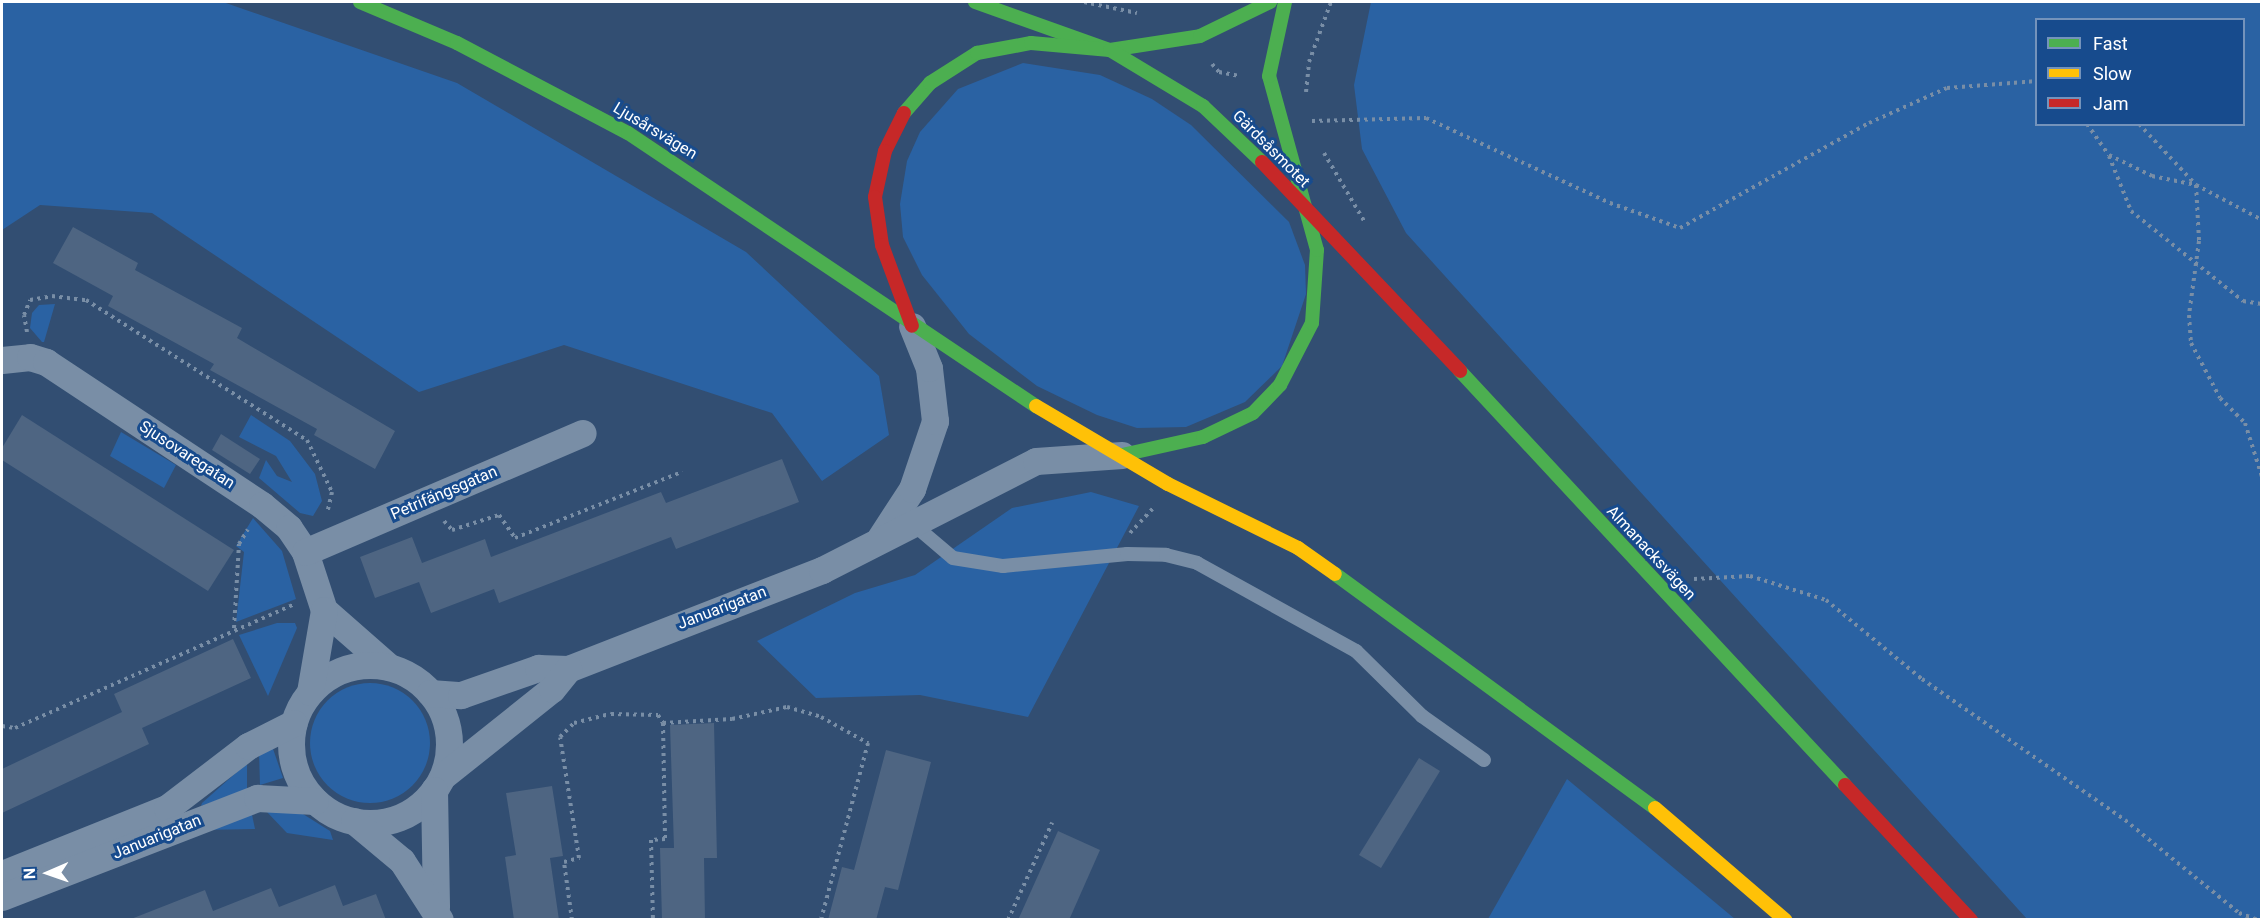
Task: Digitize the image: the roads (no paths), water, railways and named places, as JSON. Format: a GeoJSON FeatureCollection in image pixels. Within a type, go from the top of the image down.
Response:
{"type":"FeatureCollection","features":[{"type":"Feature","properties":{"kind":"main road","name":"Ljusårsvägen"},"geometry":{"type":"LineString","coordinates":[[360,2],[457,43],[628,133],[761,217],[912,326]]}},
{"type":"Feature","properties":{"kind":"main road"},"geometry":{"type":"LineString","coordinates":[[975,2],[1110,50],[1200,36],[1270,2]]}},
{"type":"Feature","properties":{"kind":"main road"},"geometry":{"type":"LineString","coordinates":[[1285,2],[1269,76],[1275,116],[1307,210]]}},
{"type":"Feature","properties":{"kind":"main road","name":"Gärdsåsmotet"},"geometry":{"type":"LineString","coordinates":[[912,326],[882,246],[875,197],[885,152],[906,109],[930,83],[977,53],[1031,43],[1110,50],[1203,106],[1307,210],[1317,250],[1318,294],[1300,354],[1280,385],[1226,428],[1122,455]]}},
{"type":"Feature","properties":{"kind":"main road","name":"Almanacksvägen"},"geometry":{"type":"LineString","coordinates":[[1307,210],[1971,920]]}},
{"type":"Feature","properties":{"kind":"main road"},"geometry":{"type":"LineString","coordinates":[[912,326],[1122,455],[1298,548],[1422,631],[1617,775],[1785,920]]}},
{"type":"Feature","properties":{"kind":"street"},"geometry":{"type":"LineString","coordinates":[[875,544],[912,489],[935,421],[929,368],[912,326]]}},
{"type":"Feature","properties":{"kind":"street","name":"Sjusovaregatan"},"geometry":{"type":"LineString","coordinates":[[2,360],[30,357],[262,505],[289,528],[305,552],[321,603],[310,692]]}},
{"type":"Feature","properties":{"kind":"street","name":"Petrifängsgatan"},"geometry":{"type":"LineString","coordinates":[[305,552],[583,433]]}},
{"type":"Feature","properties":{"kind":"street","name":"Januarigatan"},"geometry":{"type":"LineString","coordinates":[[430,693],[461,694],[538,668],[568,669],[875,544],[1036,461],[1122,455]]}},
{"type":"Feature","properties":{"kind":"street"},"geometry":{"type":"LineString","coordinates":[[321,603],[389,667],[430,693],[448,732],[438,783],[438,914]]}},
{"type":"Feature","properties":{"kind":"street"},"geometry":{"type":"LineString","coordinates":[[389,667],[346,668],[310,692],[294,723],[294,765],[315,801],[354,821],[402,861],[438,914]]}},
{"type":"Feature","properties":{"kind":"street","name":"Januarigatan"},"geometry":{"type":"LineString","coordinates":[[438,783],[552,689],[568,669]]}},
{"type":"Feature","properties":{"kind":"street","name":"Januarigatan"},"geometry":{"type":"LineString","coordinates":[[2,874],[167,808],[248,746],[294,723]]}},
{"type":"Feature","properties":{"kind":"street"},"geometry":{"type":"LineString","coordinates":[[354,821],[398,818],[438,783]]}},
{"type":"Feature","properties":{"kind":"street","name":"Januarigatan"},"geometry":{"type":"LineString","coordinates":[[2,897],[257,798],[315,801]]}},
{"type":"Feature","properties":{"kind":"lane"},"geometry":{"type":"LineString","coordinates":[[914,524],[953,558],[1004,566],[1109,556],[1166,555],[1197,563],[1264,596],[1356,651],[1422,716],[1484,760]]}}]}
